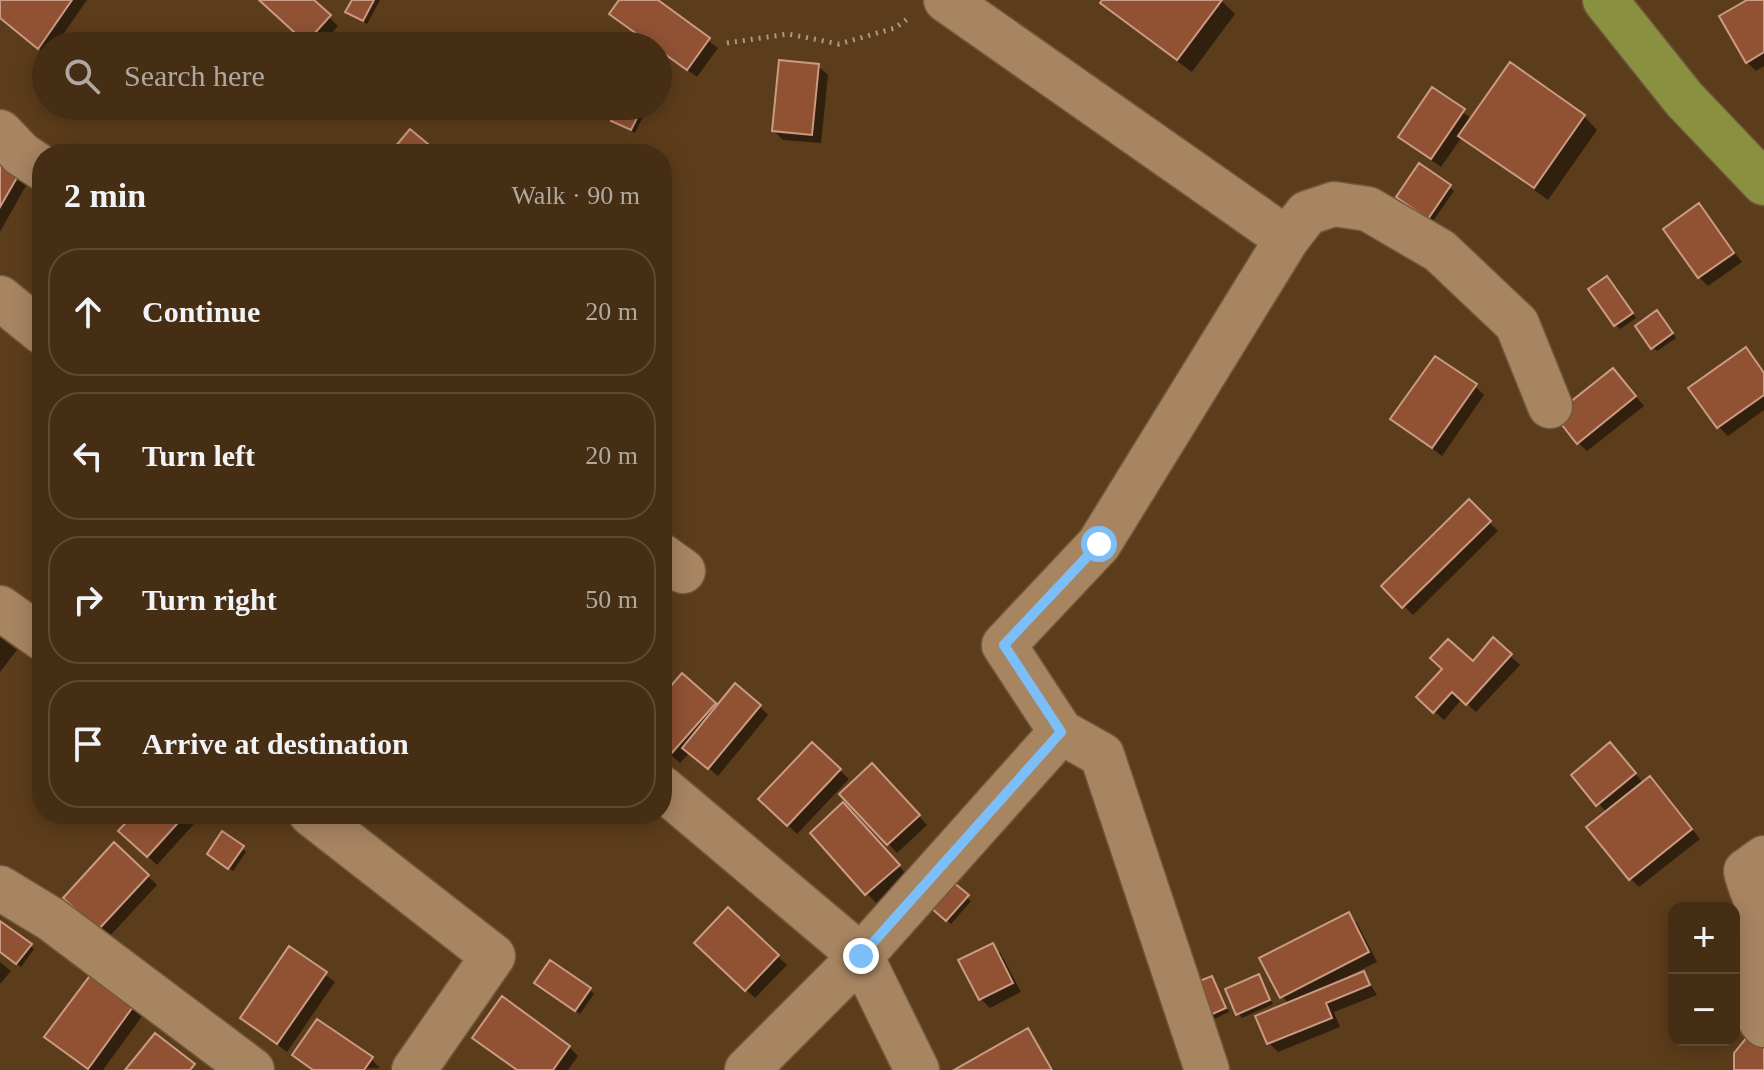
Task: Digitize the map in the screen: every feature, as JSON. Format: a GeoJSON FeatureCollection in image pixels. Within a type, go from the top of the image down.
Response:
{"type":"FeatureCollection","features":[{"type":"Feature","properties":{"kind":"main road"},"geometry":{"type":"LineString","coordinates":[[1613,3],[1684,99],[1764,183]]}},
{"type":"Feature","properties":{"kind":"street"},"geometry":{"type":"LineString","coordinates":[[933,5],[1287,239]]}},
{"type":"Feature","properties":{"kind":"street"},"geometry":{"type":"LineString","coordinates":[[0,132],[32,161]]}},
{"type":"Feature","properties":{"kind":"street"},"geometry":{"type":"LineString","coordinates":[[1207,1070],[1102,755],[1061,732],[1004,645],[1099,544],[1287,239],[1307,213],[1334,204],[1368,209],[1440,251],[1517,324],[1550,406]]}},
{"type":"Feature","properties":{"kind":"street"},"geometry":{"type":"LineString","coordinates":[[0,298],[32,324]]}},
{"type":"Feature","properties":{"kind":"street"},"geometry":{"type":"LineString","coordinates":[[0,608],[32,631]]}},
{"type":"Feature","properties":{"kind":"street"},"geometry":{"type":"LineString","coordinates":[[747,1070],[861,956],[1061,732]]}},
{"type":"Feature","properties":{"kind":"street"},"geometry":{"type":"LineString","coordinates":[[672,796],[861,956],[917,1070]]}},
{"type":"Feature","properties":{"kind":"street"},"geometry":{"type":"LineString","coordinates":[[324,824],[493,956],[414,1070]]}},
{"type":"Feature","properties":{"kind":"street"},"geometry":{"type":"LineString","coordinates":[[1764,858],[1746,871],[1749,890],[1761,915],[1751,992],[1764,1025]]}},
{"type":"Feature","properties":{"kind":"street"},"geometry":{"type":"LineString","coordinates":[[0,888],[51,919],[252,1070]]}},
{"type":"Feature","properties":{"kind":"path"},"geometry":{"type":"LineString","coordinates":[[727,43],[788,34],[839,44],[895,28],[933,5]]}},
{"type":"Feature","properties":{"kind":"building"},"geometry":{"type":"Polygon","coordinates":[[[0,0],[72,0],[50,32],[32,32],[32,44],[0,18],[0,0]]]}},
{"type":"Feature","properties":{"kind":"building"},"geometry":{"type":"Polygon","coordinates":[[[259,0],[314,0],[331,15],[316,32],[294,32],[259,0]]]}},
{"type":"Feature","properties":{"kind":"building"},"geometry":{"type":"Polygon","coordinates":[[[352,0],[374,0],[363,21],[345,12],[352,0]]]}},
{"type":"Feature","properties":{"kind":"building"},"geometry":{"type":"Polygon","coordinates":[[[619,0],[658,0],[710,38],[687,70],[672,59],[672,32],[634,32],[609,14],[619,0]]]}},
{"type":"Feature","properties":{"kind":"building"},"geometry":{"type":"Polygon","coordinates":[[[1102,0],[1222,0],[1177,60],[1100,3],[1102,0]]]}},
{"type":"Feature","properties":{"kind":"building"},"geometry":{"type":"Polygon","coordinates":[[[1747,0],[1764,0],[1764,52],[1746,63],[1719,16],[1747,0]]]}},
{"type":"Feature","properties":{"kind":"building"},"geometry":{"type":"Polygon","coordinates":[[[779,60],[819,64],[812,135],[772,131],[779,60]]]}},
{"type":"Feature","properties":{"kind":"building"},"geometry":{"type":"Polygon","coordinates":[[[1510,62],[1585,115],[1534,188],[1458,136],[1510,62]]]}},
{"type":"Feature","properties":{"kind":"building"},"geometry":{"type":"Polygon","coordinates":[[[1432,87],[1465,109],[1431,159],[1398,137],[1432,87]]]}},
{"type":"Feature","properties":{"kind":"building"},"geometry":{"type":"Polygon","coordinates":[[[611,120],[636,120],[631,130],[611,120]]]}},
{"type":"Feature","properties":{"kind":"building"},"geometry":{"type":"Polygon","coordinates":[[[410,129],[428,144],[397,144],[410,129]]]}},
{"type":"Feature","properties":{"kind":"building"},"geometry":{"type":"Polygon","coordinates":[[[0,151],[26,162],[0,207],[0,151]]]}},
{"type":"Feature","properties":{"kind":"building"},"geometry":{"type":"Polygon","coordinates":[[[1419,163],[1451,185],[1428,219],[1396,197],[1419,163]]]}},
{"type":"Feature","properties":{"kind":"building"},"geometry":{"type":"Polygon","coordinates":[[[1699,203],[1734,253],[1698,278],[1663,229],[1699,203]]]}},
{"type":"Feature","properties":{"kind":"building"},"geometry":{"type":"Polygon","coordinates":[[[1607,276],[1633,313],[1614,326],[1588,289],[1607,276]]]}},
{"type":"Feature","properties":{"kind":"building"},"geometry":{"type":"Polygon","coordinates":[[[1657,310],[1673,333],[1651,349],[1635,326],[1657,310]]]}},
{"type":"Feature","properties":{"kind":"building"},"geometry":{"type":"Polygon","coordinates":[[[1746,347],[1764,373],[1764,395],[1717,428],[1688,388],[1746,347]]]}},
{"type":"Feature","properties":{"kind":"building"},"geometry":{"type":"Polygon","coordinates":[[[1435,356],[1477,384],[1432,448],[1390,419],[1435,356]]]}},
{"type":"Feature","properties":{"kind":"building"},"geometry":{"type":"Polygon","coordinates":[[[1613,368],[1636,396],[1577,444],[1554,415],[1613,368]]]}},
{"type":"Feature","properties":{"kind":"building"},"geometry":{"type":"Polygon","coordinates":[[[1469,499],[1491,521],[1402,608],[1381,586],[1469,499]]]}},
{"type":"Feature","properties":{"kind":"building"},"geometry":{"type":"Polygon","coordinates":[[[1493,637],[1512,654],[1466,705],[1452,692],[1433,713],[1416,697],[1442,669],[1430,658],[1448,639],[1473,661],[1493,637]]]}},
{"type":"Feature","properties":{"kind":"building"},"geometry":{"type":"Polygon","coordinates":[[[682,673],[716,703],[672,753],[672,684],[682,673]]]}},
{"type":"Feature","properties":{"kind":"building"},"geometry":{"type":"Polygon","coordinates":[[[735,683],[761,705],[708,769],[682,748],[735,683]]]}},
{"type":"Feature","properties":{"kind":"building"},"geometry":{"type":"Polygon","coordinates":[[[812,742],[841,769],[787,826],[758,799],[812,742]]]}},
{"type":"Feature","properties":{"kind":"building"},"geometry":{"type":"Polygon","coordinates":[[[1610,742],[1636,773],[1596,806],[1571,775],[1610,742]]]}},
{"type":"Feature","properties":{"kind":"building"},"geometry":{"type":"Polygon","coordinates":[[[872,763],[920,815],[887,845],[839,794],[872,763]]]}},
{"type":"Feature","properties":{"kind":"building"},"geometry":{"type":"Polygon","coordinates":[[[1650,776],[1692,829],[1629,880],[1586,827],[1650,776]]]}},
{"type":"Feature","properties":{"kind":"building"},"geometry":{"type":"Polygon","coordinates":[[[843,802],[900,865],[865,895],[810,833],[843,802]]]}},
{"type":"Feature","properties":{"kind":"building"},"geometry":{"type":"Polygon","coordinates":[[[125,824],[177,824],[147,857],[118,831],[125,824]]]}},
{"type":"Feature","properties":{"kind":"building"},"geometry":{"type":"Polygon","coordinates":[[[222,831],[244,846],[228,869],[207,854],[222,831]]]}},
{"type":"Feature","properties":{"kind":"building"},"geometry":{"type":"Polygon","coordinates":[[[114,842],[149,875],[98,930],[63,898],[114,842]]]}},
{"type":"Feature","properties":{"kind":"building"},"geometry":{"type":"Polygon","coordinates":[[[953,882],[969,895],[946,921],[931,908],[953,882]]]}},
{"type":"Feature","properties":{"kind":"building"},"geometry":{"type":"Polygon","coordinates":[[[728,907],[779,955],[745,991],[694,943],[728,907]]]}},
{"type":"Feature","properties":{"kind":"building"},"geometry":{"type":"Polygon","coordinates":[[[1349,912],[1369,952],[1280,998],[1259,958],[1349,912]]]}},
{"type":"Feature","properties":{"kind":"building"},"geometry":{"type":"Polygon","coordinates":[[[0,921],[32,944],[16,964],[0,952],[0,921]]]}},
{"type":"Feature","properties":{"kind":"building"},"geometry":{"type":"Polygon","coordinates":[[[993,943],[1013,983],[979,1000],[958,960],[993,943]]]}},
{"type":"Feature","properties":{"kind":"building"},"geometry":{"type":"Polygon","coordinates":[[[289,946],[327,972],[277,1044],[240,1018],[289,946]]]}},
{"type":"Feature","properties":{"kind":"building"},"geometry":{"type":"Polygon","coordinates":[[[550,960],[591,988],[575,1011],[534,983],[550,960]]]}},
{"type":"Feature","properties":{"kind":"building"},"geometry":{"type":"Polygon","coordinates":[[[1364,971],[1370,985],[1326,1003],[1332,1018],[1267,1044],[1255,1016],[1364,971]]]}},
{"type":"Feature","properties":{"kind":"building"},"geometry":{"type":"Polygon","coordinates":[[[92,973],[135,1004],[88,1069],[44,1037],[92,973]]]}},
{"type":"Feature","properties":{"kind":"building"},"geometry":{"type":"Polygon","coordinates":[[[1259,974],[1270,1000],[1236,1015],[1225,989],[1259,974]]]}},
{"type":"Feature","properties":{"kind":"building"},"geometry":{"type":"Polygon","coordinates":[[[1212,976],[1226,1008],[1208,1016],[1194,983],[1212,976]]]}},
{"type":"Feature","properties":{"kind":"building"},"geometry":{"type":"Polygon","coordinates":[[[502,996],[570,1046],[553,1070],[517,1070],[472,1038],[502,996]]]}},
{"type":"Feature","properties":{"kind":"building"},"geometry":{"type":"Polygon","coordinates":[[[317,1019],[373,1057],[364,1070],[313,1070],[292,1055],[317,1019]]]}},
{"type":"Feature","properties":{"kind":"building"},"geometry":{"type":"Polygon","coordinates":[[[1028,1028],[1052,1070],[954,1070],[1028,1028]]]}},
{"type":"Feature","properties":{"kind":"building"},"geometry":{"type":"Polygon","coordinates":[[[155,1033],[195,1064],[190,1070],[125,1070],[155,1033]]]}},
{"type":"Feature","properties":{"kind":"building"},"geometry":{"type":"Polygon","coordinates":[[[1747,1037],[1764,1048],[1764,1070],[1734,1070],[1734,1053],[1747,1037]]]}},
{"type":"Feature","properties":{"kind":"route"},"geometry":{"type":"LineString","coordinates":[[861,956],[1061,732],[1004,645],[1099,544]]}}]}
